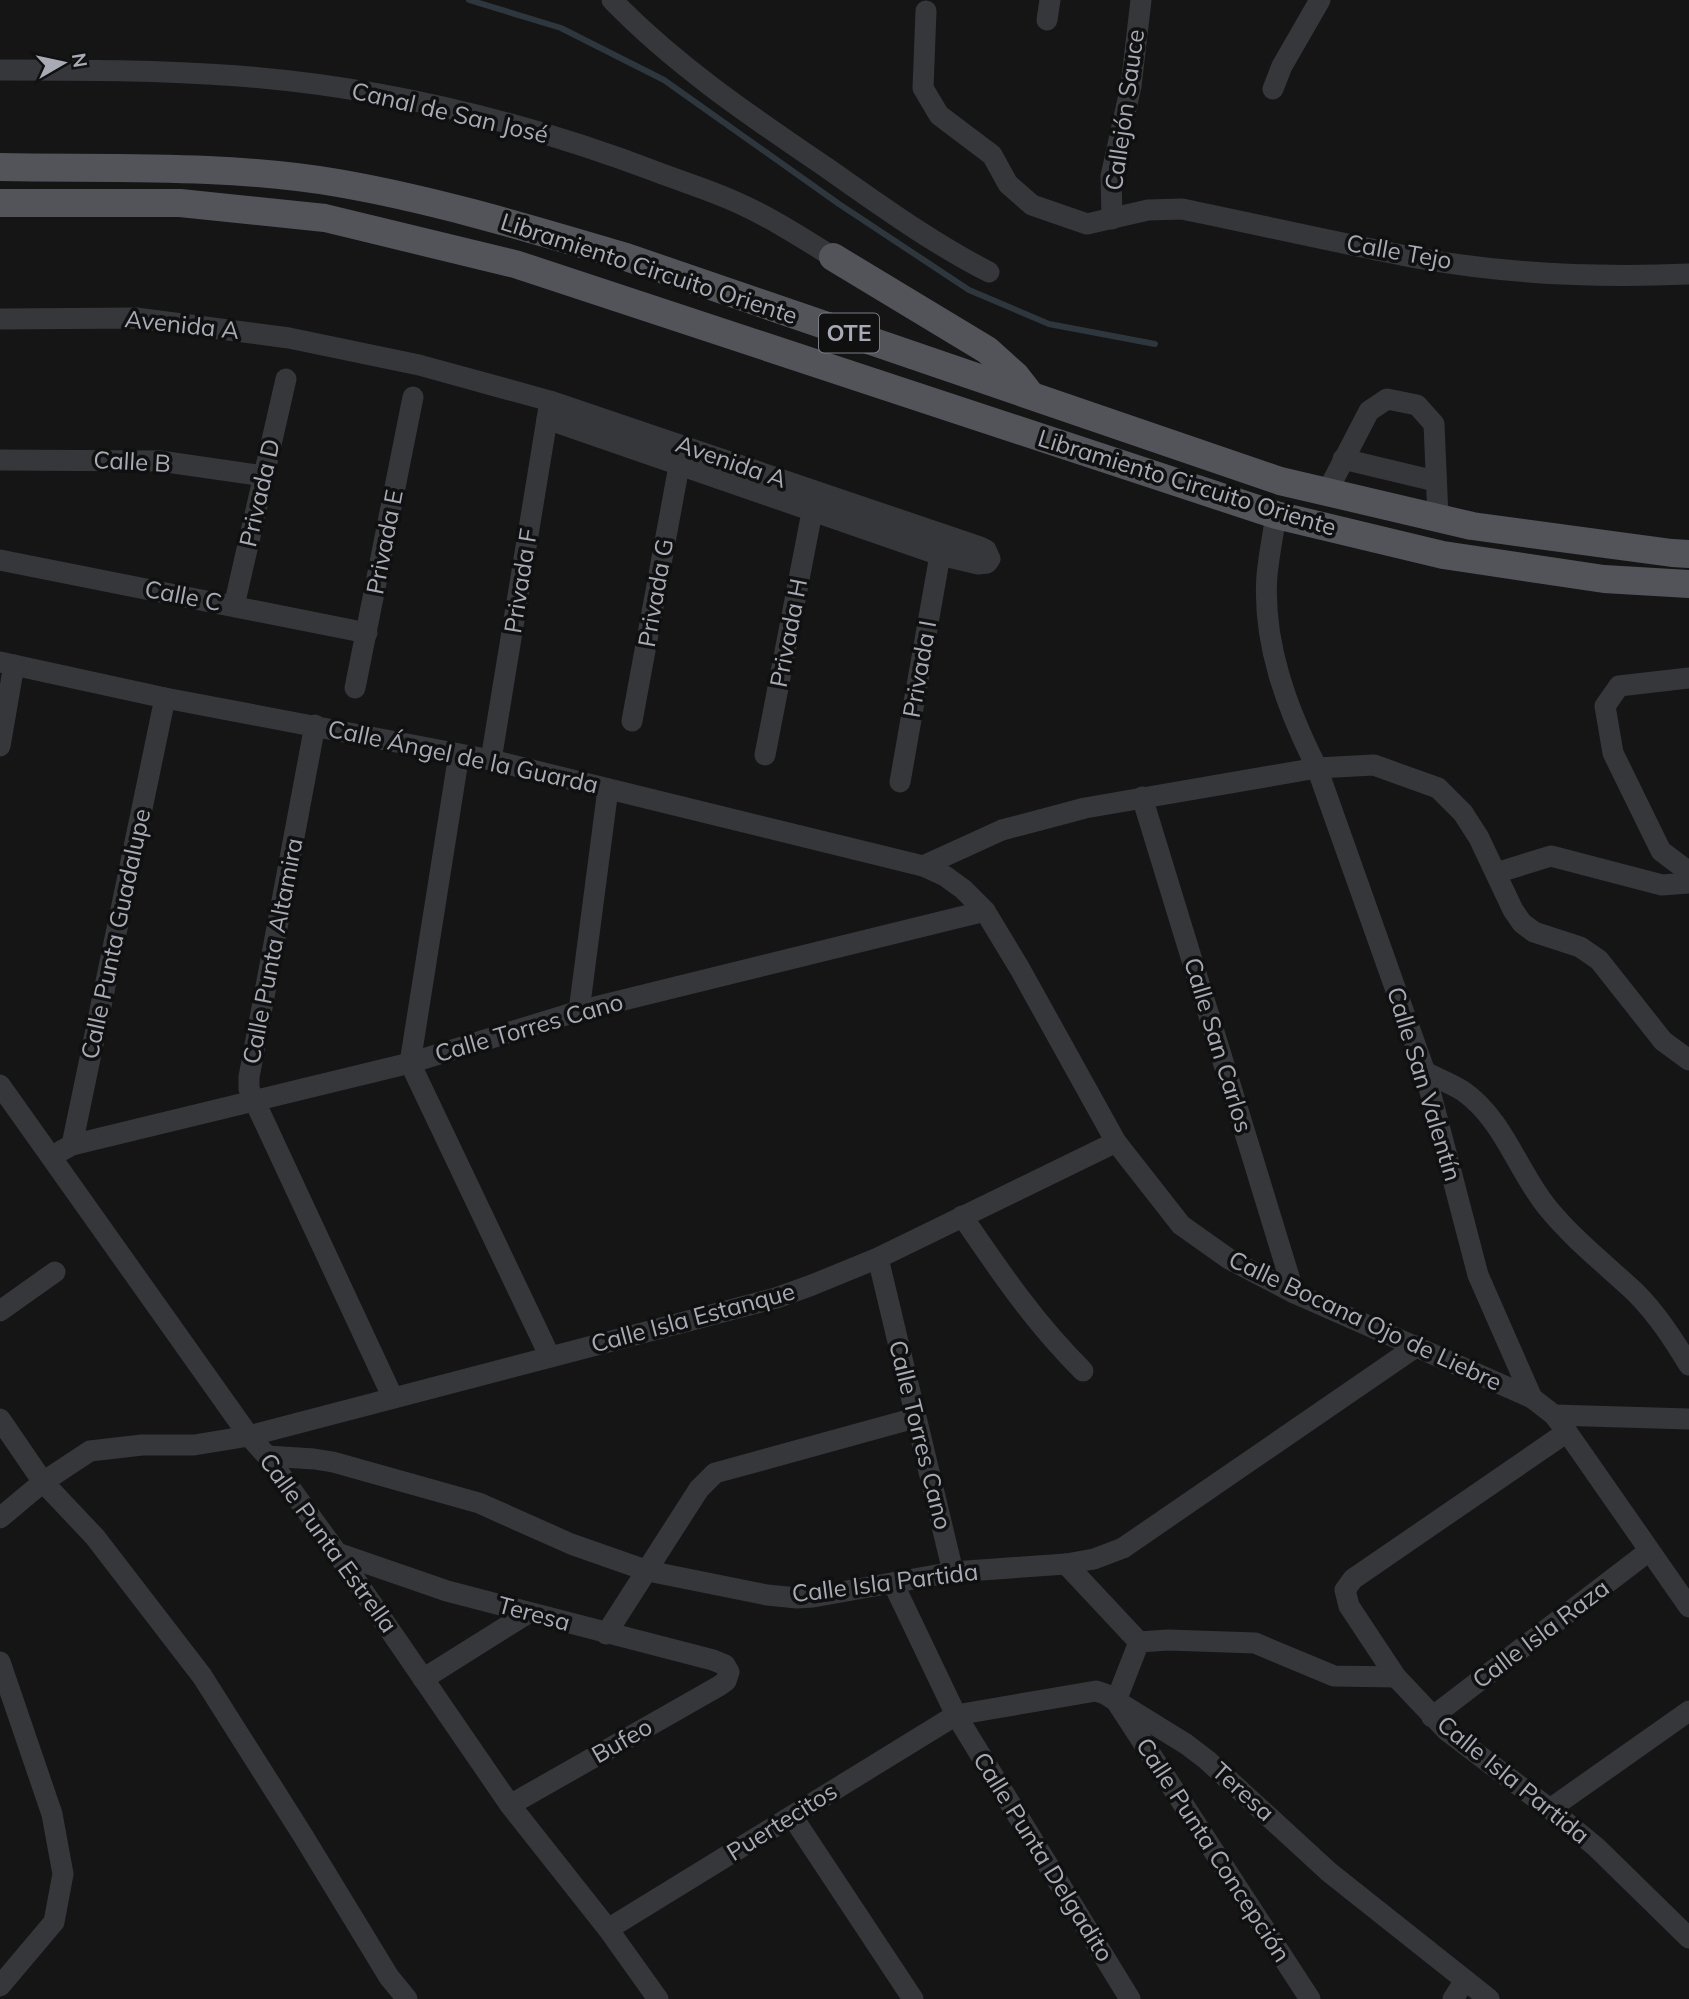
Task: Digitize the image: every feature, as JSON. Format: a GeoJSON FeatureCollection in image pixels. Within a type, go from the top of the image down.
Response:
{"type":"FeatureCollection","features":[{"type":"Feature","properties":{"kind":"main road","name":"Libramiento Circuito Oriente"},"geometry":{"type":"LineString","coordinates":[[0,167],[235,172],[337,183],[374,191],[518,225],[625,257],[1280,481],[1472,526],[1672,554],[1689,554]]}},
{"type":"Feature","properties":{"kind":"main road","name":"Libramiento Circuito Oriente"},"geometry":{"type":"LineString","coordinates":[[0,203],[180,203],[325,218],[528,268],[1276,515],[1443,555],[1604,579],[1689,584]]}},
{"type":"Feature","properties":{"kind":"main road"},"geometry":{"type":"LineString","coordinates":[[833,257],[987,350],[1016,376],[1032,396]]}},
{"type":"Feature","properties":{"kind":"street"},"geometry":{"type":"LineString","coordinates":[[612,0],[645,34],[742,110],[945,250],[989,272]]}},
{"type":"Feature","properties":{"kind":"street","name":"Callejón Sauce"},"geometry":{"type":"LineString","coordinates":[[1112,219],[1111,176],[1131,86],[1141,0]]}},
{"type":"Feature","properties":{"kind":"street"},"geometry":{"type":"LineString","coordinates":[[1273,89],[1282,66],[1320,0]]}},
{"type":"Feature","properties":{"kind":"street","name":"Calle Tejo"},"geometry":{"type":"LineString","coordinates":[[926,11],[923,88],[939,115],[992,155],[1008,184],[1031,205],[1087,225],[1148,210],[1182,209],[1419,258],[1514,270],[1627,277],[1689,274]]}},
{"type":"Feature","properties":{"kind":"street","name":"Canal de San José"},"geometry":{"type":"LineString","coordinates":[[0,70],[134,70],[242,76],[340,87],[437,105],[590,147],[735,201],[833,257]]}},
{"type":"Feature","properties":{"kind":"street","name":"Avenida A"},"geometry":{"type":"LineString","coordinates":[[0,319],[136,318],[289,338],[419,365],[548,410],[980,547],[986,550],[990,559],[987,564],[978,564],[940,555],[812,512],[679,466],[548,410]]}},
{"type":"Feature","properties":{"kind":"street","name":"Privada D"},"geometry":{"type":"LineString","coordinates":[[234,607],[286,379]]}},
{"type":"Feature","properties":{"kind":"street","name":"Privada E"},"geometry":{"type":"LineString","coordinates":[[355,688],[414,397]]}},
{"type":"Feature","properties":{"kind":"street"},"geometry":{"type":"LineString","coordinates":[[1327,492],[1368,411],[1387,400],[1417,405],[1434,424],[1438,517]]}},
{"type":"Feature","properties":{"kind":"street","name":"Privada F"},"geometry":{"type":"LineString","coordinates":[[491,760],[548,410]]}},
{"type":"Feature","properties":{"kind":"street"},"geometry":{"type":"LineString","coordinates":[[1343,459],[1436,481]]}},
{"type":"Feature","properties":{"kind":"street","name":"Calle B"},"geometry":{"type":"LineString","coordinates":[[0,460],[160,461],[263,476]]}},
{"type":"Feature","properties":{"kind":"street","name":"Privada G"},"geometry":{"type":"LineString","coordinates":[[632,721],[679,466]]}},
{"type":"Feature","properties":{"kind":"street","name":"Privada H"},"geometry":{"type":"LineString","coordinates":[[765,755],[812,512]]}},
{"type":"Feature","properties":{"kind":"street","name":"Calle San Valentín"},"geometry":{"type":"LineString","coordinates":[[1276,515],[1267,576],[1268,615],[1282,687],[1317,768],[1425,1072],[1479,1275],[1532,1398]]}},
{"type":"Feature","properties":{"kind":"street","name":"Privada I"},"geometry":{"type":"LineString","coordinates":[[900,782],[940,555]]}},
{"type":"Feature","properties":{"kind":"street","name":"Calle C"},"geometry":{"type":"LineString","coordinates":[[0,560],[367,633]]}},
{"type":"Feature","properties":{"kind":"street"},"geometry":{"type":"LineString","coordinates":[[0,746],[7,664]]}},
{"type":"Feature","properties":{"kind":"street","name":"Calle Ángel de la Guarda"},"geometry":{"type":"LineString","coordinates":[[7,664],[164,698],[491,760],[923,866]]}},
{"type":"Feature","properties":{"kind":"street"},"geometry":{"type":"LineString","coordinates":[[1496,873],[1551,856],[1662,885],[1687,875],[1661,851],[1613,752],[1605,706],[1619,686],[1689,678]]}},
{"type":"Feature","properties":{"kind":"street","name":"Calle Punta Guadalupe"},"geometry":{"type":"LineString","coordinates":[[72,1145],[164,698]]}},
{"type":"Feature","properties":{"kind":"street","name":"Calle Punta Altamira"},"geometry":{"type":"LineString","coordinates":[[315,725],[248,1077],[254,1102],[393,1398]]}},
{"type":"Feature","properties":{"kind":"street"},"geometry":{"type":"LineString","coordinates":[[459,754],[410,1063],[550,1357]]}},
{"type":"Feature","properties":{"kind":"street"},"geometry":{"type":"LineString","coordinates":[[923,866],[1002,830],[1085,808],[1317,768],[1374,765],[1437,788],[1464,813],[1522,923],[1534,932],[1580,947],[1600,960],[1663,1041],[1689,1060]]}},
{"type":"Feature","properties":{"kind":"street"},"geometry":{"type":"LineString","coordinates":[[579,1011],[608,789]]}},
{"type":"Feature","properties":{"kind":"street","name":"Calle San Carlos"},"geometry":{"type":"LineString","coordinates":[[1142,797],[1294,1293]]}},
{"type":"Feature","properties":{"kind":"street","name":"Calle Bocana Ojo de Liebre"},"geometry":{"type":"LineString","coordinates":[[923,866],[945,876],[963,889],[985,911],[1116,1142],[1181,1225],[1229,1259],[1294,1293],[1532,1398],[1560,1424],[1689,1607]]}},
{"type":"Feature","properties":{"kind":"street","name":"Calle Torres Cano"},"geometry":{"type":"LineString","coordinates":[[72,1145],[410,1063],[579,1011],[985,911]]}},
{"type":"Feature","properties":{"kind":"street"},"geometry":{"type":"LineString","coordinates":[[1425,1072],[1462,1091],[1485,1111],[1547,1208],[1637,1294],[1668,1331],[1689,1365]]}},
{"type":"Feature","properties":{"kind":"street","name":"Calle Punta Estrella"},"geometry":{"type":"LineString","coordinates":[[0,1085],[249,1436],[267,1456],[337,1553],[510,1805],[608,1929],[658,1999]]}},
{"type":"Feature","properties":{"kind":"street","name":"Calle Isla Estanque"},"geometry":{"type":"LineString","coordinates":[[0,1518],[43,1482],[90,1451],[142,1445],[194,1445],[249,1436],[776,1298],[878,1258],[1116,1142]]}},
{"type":"Feature","properties":{"kind":"street"},"geometry":{"type":"LineString","coordinates":[[50,1156],[72,1145]]}},
{"type":"Feature","properties":{"kind":"street"},"geometry":{"type":"LineString","coordinates":[[962,1216],[1025,1307],[1050,1338],[1083,1371]]}},
{"type":"Feature","properties":{"kind":"street","name":"Calle Torres Cano"},"geometry":{"type":"LineString","coordinates":[[878,1258],[953,1572]]}},
{"type":"Feature","properties":{"kind":"street"},"geometry":{"type":"LineString","coordinates":[[0,1311],[55,1272]]}},
{"type":"Feature","properties":{"kind":"street","name":"Calle Isla Partida"},"geometry":{"type":"LineString","coordinates":[[267,1456],[333,1462],[479,1503],[571,1544],[648,1571],[767,1595],[797,1598],[953,1572],[1066,1564],[1094,1559],[1123,1548],[1416,1346]]}},
{"type":"Feature","properties":{"kind":"street"},"geometry":{"type":"LineString","coordinates":[[0,1419],[43,1482],[95,1537],[202,1676],[389,1977],[407,1999]]}},
{"type":"Feature","properties":{"kind":"street"},"geometry":{"type":"LineString","coordinates":[[607,1634],[699,1489],[715,1474],[915,1419]]}},
{"type":"Feature","properties":{"kind":"street"},"geometry":{"type":"LineString","coordinates":[[1560,1424],[1689,1419]]}},
{"type":"Feature","properties":{"kind":"street","name":"Calle Isla Partida"},"geometry":{"type":"LineString","coordinates":[[1560,1424],[1353,1580],[1345,1590],[1349,1606],[1396,1678],[1432,1717],[1550,1809],[1684,1925]]}},
{"type":"Feature","properties":{"kind":"street","name":"Calle Isla Raza"},"geometry":{"type":"LineString","coordinates":[[1432,1717],[1649,1551]]}},
{"type":"Feature","properties":{"kind":"street","name":"Teresa"},"geometry":{"type":"LineString","coordinates":[[337,1553],[447,1591],[713,1660],[725,1665],[729,1672]]}},
{"type":"Feature","properties":{"kind":"street"},"geometry":{"type":"LineString","coordinates":[[1066,1564],[1139,1642]]}},
{"type":"Feature","properties":{"kind":"street"},"geometry":{"type":"LineString","coordinates":[[893,1584],[956,1714]]}},
{"type":"Feature","properties":{"kind":"street"},"geometry":{"type":"LineString","coordinates":[[423,1679],[528,1613]]}},
{"type":"Feature","properties":{"kind":"street"},"geometry":{"type":"LineString","coordinates":[[1139,1642],[1168,1640],[1255,1643],[1334,1676],[1396,1678]]}},
{"type":"Feature","properties":{"kind":"street"},"geometry":{"type":"LineString","coordinates":[[1116,1701],[1139,1642]]}},
{"type":"Feature","properties":{"kind":"street"},"geometry":{"type":"LineString","coordinates":[[0,1662],[52,1814],[63,1874],[54,1922],[0,1986]]}},
{"type":"Feature","properties":{"kind":"street","name":"Bufeo"},"geometry":{"type":"LineString","coordinates":[[510,1805],[719,1686],[726,1681],[729,1672]]}},
{"type":"Feature","properties":{"kind":"street","name":"Teresa"},"geometry":{"type":"LineString","coordinates":[[956,1714],[1096,1691],[1116,1701],[1207,1760],[1329,1872],[1489,1999]]}},
{"type":"Feature","properties":{"kind":"street","name":"Calle Punta Concepción"},"geometry":{"type":"LineString","coordinates":[[1116,1701],[1310,1999]]}},
{"type":"Feature","properties":{"kind":"street"},"geometry":{"type":"LineString","coordinates":[[1550,1809],[1689,1711]]}},
{"type":"Feature","properties":{"kind":"street","name":"Puertecitos"},"geometry":{"type":"LineString","coordinates":[[608,1929],[956,1714]]}},
{"type":"Feature","properties":{"kind":"street","name":"Calle Punta Delgadito"},"geometry":{"type":"LineString","coordinates":[[956,1714],[1130,1999]]}},
{"type":"Feature","properties":{"kind":"street"},"geometry":{"type":"LineString","coordinates":[[792,1816],[913,1999]]}},
{"type":"Feature","properties":{"kind":"street"},"geometry":{"type":"LineString","coordinates":[[1453,1999],[1465,1980]]}},
{"type":"Feature","properties":{"kind":"waterway"},"geometry":{"type":"LineString","coordinates":[[469,0],[561,28],[664,80],[839,204],[969,290],[1049,324],[1155,344]]}}]}
